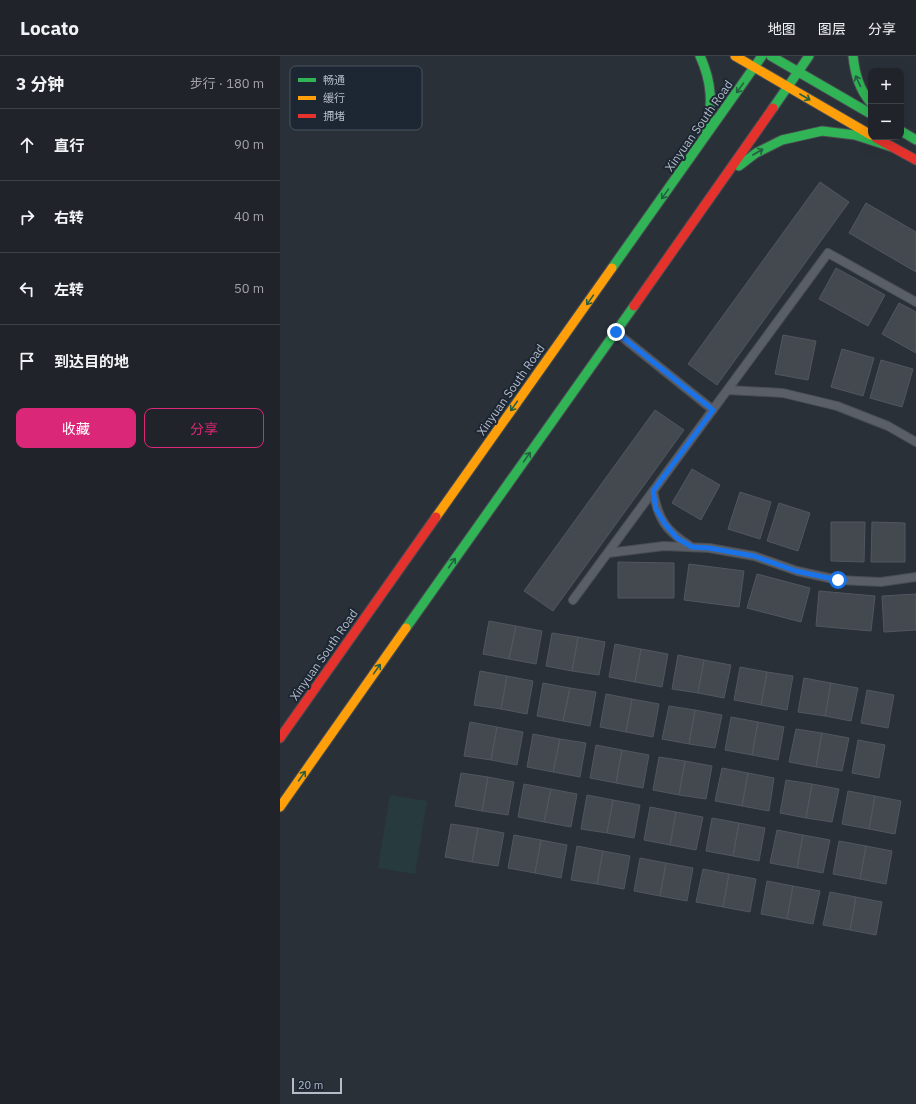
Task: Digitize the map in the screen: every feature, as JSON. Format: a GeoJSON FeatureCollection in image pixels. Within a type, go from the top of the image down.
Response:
{"type":"FeatureCollection","features":[{"type":"Feature","properties":{"kind":"main road"},"geometry":{"type":"LineString","coordinates":[[700,56],[707,69],[712,90],[710,115],[703,140]]}},
{"type":"Feature","properties":{"kind":"main road"},"geometry":{"type":"LineString","coordinates":[[735,56],[868,132]]}},
{"type":"Feature","properties":{"kind":"main road","name":"Xinyuan South Road"},"geometry":{"type":"LineString","coordinates":[[280,738],[762,56]]}},
{"type":"Feature","properties":{"kind":"main road"},"geometry":{"type":"LineString","coordinates":[[771,56],[868,112]]}},
{"type":"Feature","properties":{"kind":"main road"},"geometry":{"type":"LineString","coordinates":[[280,807],[727,175],[809,56]]}},
{"type":"Feature","properties":{"kind":"main road"},"geometry":{"type":"LineString","coordinates":[[852,56],[855,76],[868,100]]}},
{"type":"Feature","properties":{"kind":"main road"},"geometry":{"type":"LineString","coordinates":[[727,175],[756,153],[782,140],[822,131],[855,135],[892,147]]}},
{"type":"Feature","properties":{"kind":"main road"},"geometry":{"type":"LineString","coordinates":[[904,133],[916,140]]}},
{"type":"Feature","properties":{"kind":"main road"},"geometry":{"type":"LineString","coordinates":[[880,140],[916,160]]}},
{"type":"Feature","properties":{"kind":"lane"},"geometry":{"type":"LineString","coordinates":[[573,600],[828,253],[916,302]]}},
{"type":"Feature","properties":{"kind":"lane"},"geometry":{"type":"LineString","coordinates":[[616,332],[713,410]]}},
{"type":"Feature","properties":{"kind":"lane"},"geometry":{"type":"LineString","coordinates":[[728,390],[783,394],[837,406],[888,426],[916,442]]}},
{"type":"Feature","properties":{"kind":"lane"},"geometry":{"type":"LineString","coordinates":[[653,491],[656,509],[665,524],[677,538],[692,547]]}},
{"type":"Feature","properties":{"kind":"lane"},"geometry":{"type":"LineString","coordinates":[[608,553],[664,546],[709,548],[754,556],[796,571],[838,580],[881,582],[916,577]]}},
{"type":"Feature","properties":{"kind":"green space"},"geometry":{"type":"Polygon","coordinates":[[[390,795],[427,801],[415,874],[378,868],[390,795]]]}},
{"type":"Feature","properties":{"kind":"building"},"geometry":{"type":"Polygon","coordinates":[[[820,182],[849,202],[717,385],[688,364],[820,182]]]}},
{"type":"Feature","properties":{"kind":"building"},"geometry":{"type":"Polygon","coordinates":[[[866,203],[916,232],[916,272],[849,233],[866,203]]]}},
{"type":"Feature","properties":{"kind":"building"},"geometry":{"type":"Polygon","coordinates":[[[836,268],[885,295],[868,326],[819,299],[836,268]]]}},
{"type":"Feature","properties":{"kind":"building"},"geometry":{"type":"Polygon","coordinates":[[[899,303],[916,312],[916,353],[882,334],[899,303]]]}},
{"type":"Feature","properties":{"kind":"building"},"geometry":{"type":"Polygon","coordinates":[[[783,335],[816,341],[808,380],[775,374],[783,335]]]}},
{"type":"Feature","properties":{"kind":"building"},"geometry":{"type":"Polygon","coordinates":[[[842,349],[874,358],[863,396],[831,387],[842,349]]]}},
{"type":"Feature","properties":{"kind":"building"},"geometry":{"type":"Polygon","coordinates":[[[881,360],[913,369],[902,407],[870,398],[881,360]]]}},
{"type":"Feature","properties":{"kind":"building"},"geometry":{"type":"Polygon","coordinates":[[[655,410],[684,430],[553,611],[524,591],[655,410]]]}},
{"type":"Feature","properties":{"kind":"building"},"geometry":{"type":"Polygon","coordinates":[[[692,469],[720,485],[701,520],[672,503],[692,469]]]}},
{"type":"Feature","properties":{"kind":"building"},"geometry":{"type":"Polygon","coordinates":[[[740,492],[771,502],[760,539],[728,529],[740,492]]]}},
{"type":"Feature","properties":{"kind":"building"},"geometry":{"type":"Polygon","coordinates":[[[779,503],[810,513],[798,551],[767,541],[779,503]]]}},
{"type":"Feature","properties":{"kind":"building"},"geometry":{"type":"Polygon","coordinates":[[[831,522],[865,522],[864,562],[831,561],[831,522]]]}},
{"type":"Feature","properties":{"kind":"building"},"geometry":{"type":"Polygon","coordinates":[[[872,522],[905,523],[905,562],[871,562],[872,522]]]}},
{"type":"Feature","properties":{"kind":"building"},"geometry":{"type":"Polygon","coordinates":[[[618,562],[674,563],[674,598],[618,598],[618,562]]]}},
{"type":"Feature","properties":{"kind":"building"},"geometry":{"type":"Polygon","coordinates":[[[689,564],[744,571],[739,607],[684,600],[689,564]]]}},
{"type":"Feature","properties":{"kind":"building"},"geometry":{"type":"Polygon","coordinates":[[[757,574],[810,588],[801,622],[747,608],[757,574]]]}},
{"type":"Feature","properties":{"kind":"building"},"geometry":{"type":"Polygon","coordinates":[[[819,591],[875,596],[871,631],[816,626],[819,591]]]}},
{"type":"Feature","properties":{"kind":"building"},"geometry":{"type":"Polygon","coordinates":[[[916,594],[916,630],[884,632],[882,596],[916,594]]]}},
{"type":"Feature","properties":{"kind":"building"},"geometry":{"type":"Polygon","coordinates":[[[489,621],[516,626],[509,659],[483,654],[489,621]]]}},
{"type":"Feature","properties":{"kind":"building"},"geometry":{"type":"Polygon","coordinates":[[[516,626],[542,631],[536,664],[509,659],[516,626]]]}},
{"type":"Feature","properties":{"kind":"building"},"geometry":{"type":"Polygon","coordinates":[[[552,633],[578,637],[572,671],[546,666],[552,633]]]}},
{"type":"Feature","properties":{"kind":"building"},"geometry":{"type":"Polygon","coordinates":[[[578,637],[605,642],[599,675],[572,671],[578,637]]]}},
{"type":"Feature","properties":{"kind":"building"},"geometry":{"type":"Polygon","coordinates":[[[615,644],[641,649],[635,682],[609,677],[615,644]]]}},
{"type":"Feature","properties":{"kind":"building"},"geometry":{"type":"Polygon","coordinates":[[[641,649],[668,654],[662,687],[635,682],[641,649]]]}},
{"type":"Feature","properties":{"kind":"building"},"geometry":{"type":"Polygon","coordinates":[[[678,655],[704,660],[698,693],[672,689],[678,655]]]}},
{"type":"Feature","properties":{"kind":"building"},"geometry":{"type":"Polygon","coordinates":[[[704,660],[731,665],[724,698],[698,693],[704,660]]]}},
{"type":"Feature","properties":{"kind":"building"},"geometry":{"type":"Polygon","coordinates":[[[740,667],[767,672],[761,705],[734,700],[740,667]]]}},
{"type":"Feature","properties":{"kind":"building"},"geometry":{"type":"Polygon","coordinates":[[[480,671],[507,676],[501,709],[474,705],[480,671]]]}},
{"type":"Feature","properties":{"kind":"building"},"geometry":{"type":"Polygon","coordinates":[[[767,672],[793,676],[787,710],[761,705],[767,672]]]}},
{"type":"Feature","properties":{"kind":"building"},"geometry":{"type":"Polygon","coordinates":[[[507,676],[533,681],[527,714],[501,709],[507,676]]]}},
{"type":"Feature","properties":{"kind":"building"},"geometry":{"type":"Polygon","coordinates":[[[804,678],[831,683],[825,716],[798,712],[804,678]]]}},
{"type":"Feature","properties":{"kind":"building"},"geometry":{"type":"Polygon","coordinates":[[[543,683],[570,688],[563,721],[537,716],[543,683]]]}},
{"type":"Feature","properties":{"kind":"building"},"geometry":{"type":"Polygon","coordinates":[[[831,683],[858,688],[851,721],[825,716],[831,683]]]}},
{"type":"Feature","properties":{"kind":"building"},"geometry":{"type":"Polygon","coordinates":[[[570,688],[596,692],[590,726],[563,721],[570,688]]]}},
{"type":"Feature","properties":{"kind":"building"},"geometry":{"type":"Polygon","coordinates":[[[867,690],[894,695],[888,728],[861,723],[867,690]]]}},
{"type":"Feature","properties":{"kind":"building"},"geometry":{"type":"Polygon","coordinates":[[[606,694],[632,699],[626,732],[600,727],[606,694]]]}},
{"type":"Feature","properties":{"kind":"building"},"geometry":{"type":"Polygon","coordinates":[[[632,699],[659,704],[653,737],[626,732],[632,699]]]}},
{"type":"Feature","properties":{"kind":"building"},"geometry":{"type":"Polygon","coordinates":[[[669,706],[695,710],[689,744],[662,739],[669,706]]]}},
{"type":"Feature","properties":{"kind":"building"},"geometry":{"type":"Polygon","coordinates":[[[695,710],[722,715],[715,748],[689,744],[695,710]]]}},
{"type":"Feature","properties":{"kind":"building"},"geometry":{"type":"Polygon","coordinates":[[[731,717],[758,722],[752,755],[725,750],[731,717]]]}},
{"type":"Feature","properties":{"kind":"building"},"geometry":{"type":"Polygon","coordinates":[[[470,722],[497,727],[491,760],[464,756],[470,722]]]}},
{"type":"Feature","properties":{"kind":"building"},"geometry":{"type":"Polygon","coordinates":[[[758,722],[784,727],[778,760],[752,755],[758,722]]]}},
{"type":"Feature","properties":{"kind":"building"},"geometry":{"type":"Polygon","coordinates":[[[497,727],[523,732],[517,765],[491,760],[497,727]]]}},
{"type":"Feature","properties":{"kind":"building"},"geometry":{"type":"Polygon","coordinates":[[[796,729],[822,733],[816,767],[789,762],[796,729]]]}},
{"type":"Feature","properties":{"kind":"building"},"geometry":{"type":"Polygon","coordinates":[[[822,733],[849,738],[842,771],[816,767],[822,733]]]}},
{"type":"Feature","properties":{"kind":"building"},"geometry":{"type":"Polygon","coordinates":[[[533,734],[560,739],[553,772],[527,767],[533,734]]]}},
{"type":"Feature","properties":{"kind":"building"},"geometry":{"type":"Polygon","coordinates":[[[560,739],[586,743],[580,777],[553,772],[560,739]]]}},
{"type":"Feature","properties":{"kind":"building"},"geometry":{"type":"Polygon","coordinates":[[[858,740],[885,745],[879,778],[852,773],[858,740]]]}},
{"type":"Feature","properties":{"kind":"building"},"geometry":{"type":"Polygon","coordinates":[[[596,745],[622,750],[616,783],[590,778],[596,745]]]}},
{"type":"Feature","properties":{"kind":"building"},"geometry":{"type":"Polygon","coordinates":[[[622,750],[649,755],[643,788],[616,783],[622,750]]]}},
{"type":"Feature","properties":{"kind":"building"},"geometry":{"type":"Polygon","coordinates":[[[659,757],[685,761],[679,795],[653,790],[659,757]]]}},
{"type":"Feature","properties":{"kind":"building"},"geometry":{"type":"Polygon","coordinates":[[[685,761],[712,766],[706,799],[679,795],[685,761]]]}},
{"type":"Feature","properties":{"kind":"building"},"geometry":{"type":"Polygon","coordinates":[[[722,768],[748,773],[742,806],[715,801],[722,768]]]}},
{"type":"Feature","properties":{"kind":"building"},"geometry":{"type":"Polygon","coordinates":[[[461,773],[488,777],[482,811],[455,806],[461,773]]]}},
{"type":"Feature","properties":{"kind":"building"},"geometry":{"type":"Polygon","coordinates":[[[748,773],[774,778],[769,811],[742,806],[748,773]]]}},
{"type":"Feature","properties":{"kind":"building"},"geometry":{"type":"Polygon","coordinates":[[[488,777],[514,782],[508,815],[482,811],[488,777]]]}},
{"type":"Feature","properties":{"kind":"building"},"geometry":{"type":"Polygon","coordinates":[[[786,780],[812,784],[806,818],[780,813],[786,780]]]}},
{"type":"Feature","properties":{"kind":"building"},"geometry":{"type":"Polygon","coordinates":[[[524,784],[551,789],[544,822],[518,817],[524,784]]]}},
{"type":"Feature","properties":{"kind":"building"},"geometry":{"type":"Polygon","coordinates":[[[812,784],[839,789],[832,822],[806,818],[812,784]]]}},
{"type":"Feature","properties":{"kind":"building"},"geometry":{"type":"Polygon","coordinates":[[[551,789],[577,794],[571,827],[544,822],[551,789]]]}},
{"type":"Feature","properties":{"kind":"building"},"geometry":{"type":"Polygon","coordinates":[[[848,791],[875,796],[869,829],[842,824],[848,791]]]}},
{"type":"Feature","properties":{"kind":"building"},"geometry":{"type":"Polygon","coordinates":[[[587,795],[613,800],[607,833],[581,829],[587,795]]]}},
{"type":"Feature","properties":{"kind":"building"},"geometry":{"type":"Polygon","coordinates":[[[875,796],[901,801],[895,834],[869,829],[875,796]]]}},
{"type":"Feature","properties":{"kind":"building"},"geometry":{"type":"Polygon","coordinates":[[[613,800],[640,805],[634,838],[607,833],[613,800]]]}},
{"type":"Feature","properties":{"kind":"building"},"geometry":{"type":"Polygon","coordinates":[[[650,807],[676,812],[670,845],[644,840],[650,807]]]}},
{"type":"Feature","properties":{"kind":"building"},"geometry":{"type":"Polygon","coordinates":[[[676,812],[703,817],[696,850],[670,845],[676,812]]]}},
{"type":"Feature","properties":{"kind":"building"},"geometry":{"type":"Polygon","coordinates":[[[712,818],[739,823],[733,856],[706,851],[712,818]]]}},
{"type":"Feature","properties":{"kind":"building"},"geometry":{"type":"Polygon","coordinates":[[[739,823],[765,828],[759,861],[733,856],[739,823]]]}},
{"type":"Feature","properties":{"kind":"building"},"geometry":{"type":"Polygon","coordinates":[[[451,824],[478,828],[472,862],[445,857],[451,824]]]}},
{"type":"Feature","properties":{"kind":"building"},"geometry":{"type":"Polygon","coordinates":[[[478,828],[504,833],[498,866],[472,862],[478,828]]]}},
{"type":"Feature","properties":{"kind":"building"},"geometry":{"type":"Polygon","coordinates":[[[777,830],[803,835],[797,868],[770,863],[777,830]]]}},
{"type":"Feature","properties":{"kind":"building"},"geometry":{"type":"Polygon","coordinates":[[[514,835],[541,840],[535,873],[508,868],[514,835]]]}},
{"type":"Feature","properties":{"kind":"building"},"geometry":{"type":"Polygon","coordinates":[[[803,835],[830,840],[823,873],[797,868],[803,835]]]}},
{"type":"Feature","properties":{"kind":"building"},"geometry":{"type":"Polygon","coordinates":[[[541,840],[567,845],[561,878],[535,873],[541,840]]]}},
{"type":"Feature","properties":{"kind":"building"},"geometry":{"type":"Polygon","coordinates":[[[839,841],[866,846],[860,879],[833,874],[839,841]]]}},
{"type":"Feature","properties":{"kind":"building"},"geometry":{"type":"Polygon","coordinates":[[[577,846],[603,851],[597,884],[571,880],[577,846]]]}},
{"type":"Feature","properties":{"kind":"building"},"geometry":{"type":"Polygon","coordinates":[[[866,846],[892,851],[886,884],[860,879],[866,846]]]}},
{"type":"Feature","properties":{"kind":"building"},"geometry":{"type":"Polygon","coordinates":[[[603,851],[630,856],[624,889],[597,884],[603,851]]]}},
{"type":"Feature","properties":{"kind":"building"},"geometry":{"type":"Polygon","coordinates":[[[640,858],[666,863],[660,896],[634,891],[640,858]]]}},
{"type":"Feature","properties":{"kind":"building"},"geometry":{"type":"Polygon","coordinates":[[[666,863],[693,868],[687,901],[660,896],[666,863]]]}},
{"type":"Feature","properties":{"kind":"building"},"geometry":{"type":"Polygon","coordinates":[[[703,869],[729,874],[723,907],[696,902],[703,869]]]}},
{"type":"Feature","properties":{"kind":"building"},"geometry":{"type":"Polygon","coordinates":[[[729,874],[756,879],[750,912],[723,907],[729,874]]]}},
{"type":"Feature","properties":{"kind":"building"},"geometry":{"type":"Polygon","coordinates":[[[767,881],[793,886],[787,919],[761,914],[767,881]]]}},
{"type":"Feature","properties":{"kind":"building"},"geometry":{"type":"Polygon","coordinates":[[[793,886],[820,891],[813,924],[787,919],[793,886]]]}},
{"type":"Feature","properties":{"kind":"building"},"geometry":{"type":"Polygon","coordinates":[[[830,892],[856,897],[850,930],[823,925],[830,892]]]}},
{"type":"Feature","properties":{"kind":"building"},"geometry":{"type":"Polygon","coordinates":[[[856,897],[882,902],[876,935],[850,930],[856,897]]]}},
{"type":"Feature","properties":{"kind":"traffic: fast"},"geometry":{"type":"LineString","coordinates":[[700,56],[707,75],[710,94],[710,112],[706,132]]}},
{"type":"Feature","properties":{"kind":"traffic: fast"},"geometry":{"type":"LineString","coordinates":[[612,268],[762,56]]}},
{"type":"Feature","properties":{"kind":"traffic: fast"},"geometry":{"type":"LineString","coordinates":[[771,56],[868,112]]}},
{"type":"Feature","properties":{"kind":"traffic: fast"},"geometry":{"type":"LineString","coordinates":[[773,108],[809,56]]}},
{"type":"Feature","properties":{"kind":"traffic: fast"},"geometry":{"type":"LineString","coordinates":[[853,56],[858,81],[868,99]]}},
{"type":"Feature","properties":{"kind":"traffic: fast"},"geometry":{"type":"LineString","coordinates":[[739,166],[756,153],[782,140],[822,131],[855,135],[892,147]]}},
{"type":"Feature","properties":{"kind":"traffic: fast"},"geometry":{"type":"LineString","coordinates":[[904,133],[916,140]]}},
{"type":"Feature","properties":{"kind":"traffic: fast"},"geometry":{"type":"LineString","coordinates":[[406,628],[634,306]]}},
{"type":"Feature","properties":{"kind":"traffic: slow"},"geometry":{"type":"LineString","coordinates":[[735,56],[868,133]]}},
{"type":"Feature","properties":{"kind":"traffic: slow"},"geometry":{"type":"LineString","coordinates":[[436,517],[612,268]]}},
{"type":"Feature","properties":{"kind":"traffic: slow"},"geometry":{"type":"LineString","coordinates":[[280,807],[406,628]]}},
{"type":"Feature","properties":{"kind":"traffic: jam"},"geometry":{"type":"LineString","coordinates":[[634,306],[773,108]]}},
{"type":"Feature","properties":{"kind":"traffic: jam"},"geometry":{"type":"LineString","coordinates":[[880,140],[916,160]]}},
{"type":"Feature","properties":{"kind":"traffic: jam"},"geometry":{"type":"LineString","coordinates":[[280,738],[436,517]]}},
{"type":"Feature","properties":{"kind":"route"},"geometry":{"type":"LineString","coordinates":[[616,332],[713,410],[653,491],[656,509],[665,524],[677,538],[692,547],[709,548],[754,556],[796,571],[838,580]]}}]}
